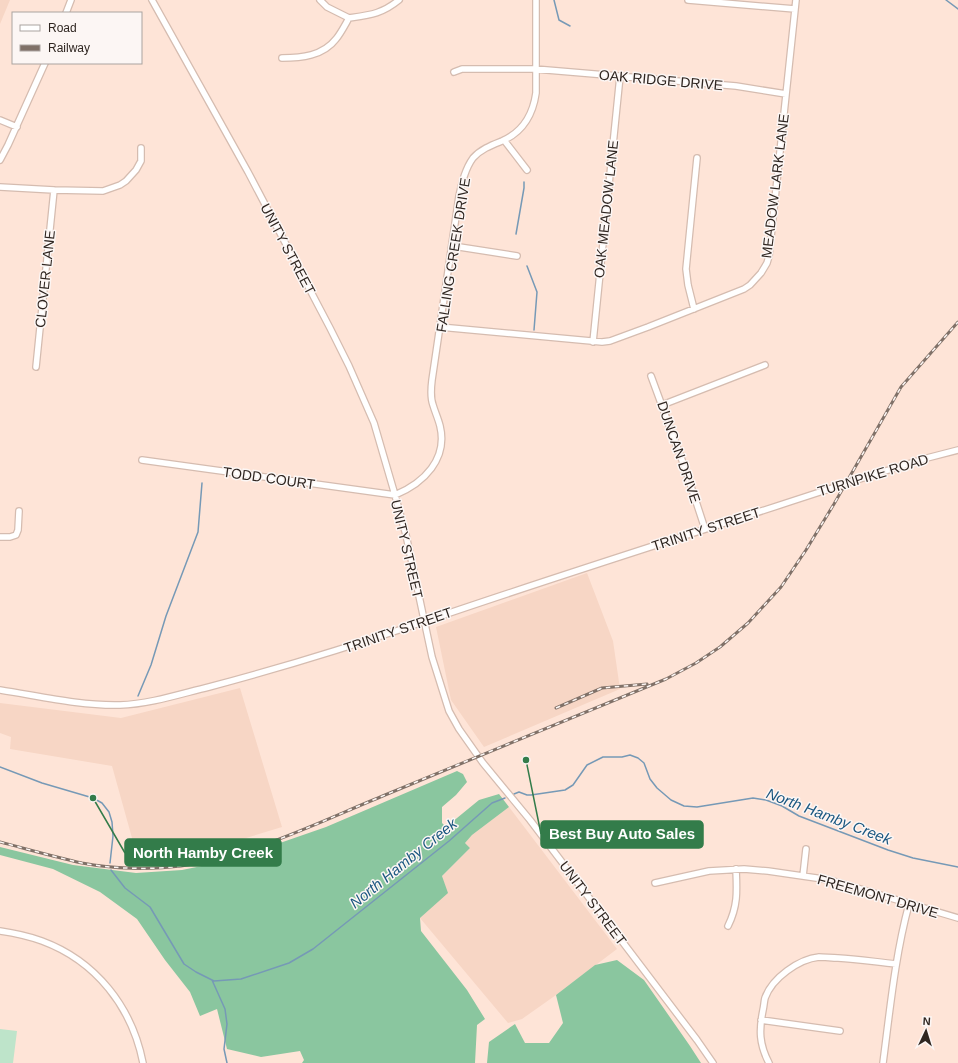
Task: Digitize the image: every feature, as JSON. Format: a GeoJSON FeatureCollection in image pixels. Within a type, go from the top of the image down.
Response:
{"type":"FeatureCollection","features":[{"type":"Feature","properties":{"kind":"street"},"geometry":{"type":"LineString","coordinates":[[66,12],[71,0]]}},
{"type":"Feature","properties":{"kind":"street","name":"UNITY STREET"},"geometry":{"type":"LineString","coordinates":[[152,0],[248,172],[346,361],[374,423],[395,494],[406,537],[424,622],[442,693],[449,712],[483,763],[530,820],[693,1034],[713,1063]]}},
{"type":"Feature","properties":{"kind":"street"},"geometry":{"type":"LineString","coordinates":[[320,0],[327,7],[349,18],[379,13],[391,7],[399,0]]}},
{"type":"Feature","properties":{"kind":"street","name":"FALLING CREEK DRIVE"},"geometry":{"type":"LineString","coordinates":[[395,494],[404,491],[419,482],[435,464],[439,452],[441,443],[440,426],[432,403],[431,391],[459,196],[464,176],[473,159],[479,153],[492,145],[516,133],[529,118],[534,106],[536,93],[536,0]]}},
{"type":"Feature","properties":{"kind":"street"},"geometry":{"type":"LineString","coordinates":[[688,0],[795,9]]}},
{"type":"Feature","properties":{"kind":"street","name":"MEADOW LARK LANE"},"geometry":{"type":"LineString","coordinates":[[440,327],[593,342],[610,341],[744,289],[758,276],[767,263],[796,0]]}},
{"type":"Feature","properties":{"kind":"street"},"geometry":{"type":"LineString","coordinates":[[282,58],[297,58],[312,55],[326,49],[336,40],[349,18]]}},
{"type":"Feature","properties":{"kind":"street"},"geometry":{"type":"LineString","coordinates":[[0,160],[17,127],[45,64]]}},
{"type":"Feature","properties":{"kind":"street","name":"OAK RIDGE DRIVE"},"geometry":{"type":"LineString","coordinates":[[454,72],[462,69],[535,68],[736,86],[786,94]]}},
{"type":"Feature","properties":{"kind":"street","name":"OAK MEADOW LANE"},"geometry":{"type":"LineString","coordinates":[[593,342],[620,76]]}},
{"type":"Feature","properties":{"kind":"street"},"geometry":{"type":"LineString","coordinates":[[0,120],[17,127]]}},
{"type":"Feature","properties":{"kind":"street"},"geometry":{"type":"LineString","coordinates":[[504,140],[527,170]]}},
{"type":"Feature","properties":{"kind":"street"},"geometry":{"type":"LineString","coordinates":[[0,187],[103,191],[120,185],[132,176],[141,161],[141,148]]}},
{"type":"Feature","properties":{"kind":"street"},"geometry":{"type":"LineString","coordinates":[[694,309],[686,269],[697,158]]}},
{"type":"Feature","properties":{"kind":"street","name":"CLOVER LANE"},"geometry":{"type":"LineString","coordinates":[[36,367],[54,190]]}},
{"type":"Feature","properties":{"kind":"street"},"geometry":{"type":"LineString","coordinates":[[453,246],[517,256]]}},
{"type":"Feature","properties":{"kind":"street"},"geometry":{"type":"LineString","coordinates":[[662,405],[765,365]]}},
{"type":"Feature","properties":{"kind":"street","name":"DUNCAN DRIVE"},"geometry":{"type":"LineString","coordinates":[[651,376],[686,471],[705,529]]}},
{"type":"Feature","properties":{"kind":"street","name":"TURNPIKE ROAD"},"geometry":{"type":"LineString","coordinates":[[788,502],[927,458],[958,450]]}},
{"type":"Feature","properties":{"kind":"street","name":"TODD COURT"},"geometry":{"type":"LineString","coordinates":[[142,460],[395,494]]}},
{"type":"Feature","properties":{"kind":"street","name":"TRINITY STREET"},"geometry":{"type":"LineString","coordinates":[[0,690],[101,705],[121,705],[144,702],[292,665],[788,502]]}},
{"type":"Feature","properties":{"kind":"street"},"geometry":{"type":"LineString","coordinates":[[0,537],[10,538],[16,535],[20,511]]}},
{"type":"Feature","properties":{"kind":"street"},"geometry":{"type":"LineString","coordinates":[[803,876],[806,849]]}},
{"type":"Feature","properties":{"kind":"street"},"geometry":{"type":"LineString","coordinates":[[728,926],[735,912],[737,892],[736,869]]}},
{"type":"Feature","properties":{"kind":"street","name":"FREEMONT DRIVE"},"geometry":{"type":"LineString","coordinates":[[655,883],[709,871],[736,869],[768,871],[830,880],[958,918]]}},
{"type":"Feature","properties":{"kind":"street"},"geometry":{"type":"LineString","coordinates":[[883,1063],[896,964],[909,904]]}},
{"type":"Feature","properties":{"kind":"street"},"geometry":{"type":"LineString","coordinates":[[0,931],[42,941],[60,949],[88,968],[100,979],[121,1004],[135,1033],[143,1063]]}},
{"type":"Feature","properties":{"kind":"street"},"geometry":{"type":"LineString","coordinates":[[769,1063],[762,1046],[760,1035],[761,1020],[766,997],[776,980],[791,968],[805,960],[820,957],[896,964]]}},
{"type":"Feature","properties":{"kind":"street"},"geometry":{"type":"LineString","coordinates":[[761,1020],[840,1031]]}},
{"type":"Feature","properties":{"kind":"shaded area"},"geometry":{"type":"Polygon","coordinates":[[[0,0],[10,0],[0,24],[0,0]]]}},
{"type":"Feature","properties":{"kind":"shaded area"},"geometry":{"type":"Polygon","coordinates":[[[587,573],[613,641],[620,689],[484,747],[451,700],[436,627],[587,573]]]}},
{"type":"Feature","properties":{"kind":"shaded area"},"geometry":{"type":"Polygon","coordinates":[[[240,688],[282,827],[217,847],[176,854],[137,856],[112,766],[10,749],[11,737],[0,733],[0,703],[121,718],[240,688]]]}},
{"type":"Feature","properties":{"kind":"shaded area"},"geometry":{"type":"Polygon","coordinates":[[[509,807],[617,949],[522,1019],[508,1023],[420,918],[447,893],[442,876],[470,848],[465,843],[472,835],[509,807]]]}},
{"type":"Feature","properties":{"kind":"green space"},"geometry":{"type":"Polygon","coordinates":[[[457,771],[463,774],[467,782],[456,795],[442,807],[442,823],[446,827],[479,800],[499,794],[509,807],[472,835],[465,843],[470,848],[442,876],[448,893],[420,918],[421,931],[467,990],[485,1019],[477,1025],[475,1063],[302,1063],[304,1060],[300,1051],[261,1057],[227,1049],[217,1009],[200,1016],[190,992],[165,960],[137,919],[100,892],[53,869],[0,855],[0,847],[73,865],[136,873],[182,870],[231,860],[326,827],[457,771]]]}},
{"type":"Feature","properties":{"kind":"green space"},"geometry":{"type":"Polygon","coordinates":[[[617,960],[644,980],[701,1063],[487,1063],[489,1042],[515,1024],[525,1043],[549,1043],[563,1023],[556,995],[595,965],[617,960]]]}},
{"type":"Feature","properties":{"kind":"green space"},"geometry":{"type":"Polygon","coordinates":[[[0,1029],[17,1031],[13,1063],[0,1063],[0,1029]]]}},
{"type":"Feature","properties":{"kind":"waterway"},"geometry":{"type":"LineString","coordinates":[[554,0],[559,20],[570,26]]}},
{"type":"Feature","properties":{"kind":"waterway"},"geometry":{"type":"LineString","coordinates":[[946,0],[958,9]]}},
{"type":"Feature","properties":{"kind":"waterway"},"geometry":{"type":"LineString","coordinates":[[516,234],[524,182]]}},
{"type":"Feature","properties":{"kind":"waterway"},"geometry":{"type":"LineString","coordinates":[[527,266],[537,292],[534,330]]}},
{"type":"Feature","properties":{"kind":"waterway"},"geometry":{"type":"LineString","coordinates":[[138,696],[151,665],[166,616],[198,532],[202,483]]}},
{"type":"Feature","properties":{"kind":"waterway","name":"North Hamby Creek"},"geometry":{"type":"LineString","coordinates":[[514,794],[519,792],[531,795],[565,790],[573,785],[587,765],[603,757],[622,757],[630,755],[638,758],[644,763],[650,779],[657,788],[671,800],[684,806],[697,807],[753,798],[766,800],[782,806],[799,816],[888,850],[913,858],[958,867]]}},
{"type":"Feature","properties":{"kind":"waterway","name":"North Hamby Creek"},"geometry":{"type":"LineString","coordinates":[[0,767],[42,783],[93,798],[102,803],[109,812],[112,822],[113,836],[110,863]]}},
{"type":"Feature","properties":{"kind":"waterway","name":"North Hamby Creek"},"geometry":{"type":"LineString","coordinates":[[111,870],[125,888],[150,907],[184,964],[214,981],[241,979],[289,963],[313,949],[449,841],[492,803],[505,798]]}},
{"type":"Feature","properties":{"kind":"waterway"},"geometry":{"type":"LineString","coordinates":[[212,980],[225,1009],[227,1024],[224,1049],[227,1063]]}},
{"type":"Feature","properties":{"kind":"railway"},"geometry":{"type":"LineString","coordinates":[[0,842],[82,863],[119,868],[157,868],[181,866],[207,861],[259,846],[310,827],[666,679],[696,663],[720,647],[748,623],[781,587],[834,504],[901,387],[958,322]]}},
{"type":"Feature","properties":{"kind":"railway"},"geometry":{"type":"LineString","coordinates":[[556,708],[602,688],[647,684]]}},
{"type":"Feature","properties":{"kind":"place","name":"Best Buy Auto Sales"},"geometry":{"type":"Point","coordinates":[526,760]}},
{"type":"Feature","properties":{"kind":"place","name":"North Hamby Creek"},"geometry":{"type":"Point","coordinates":[93,798]}}]}
